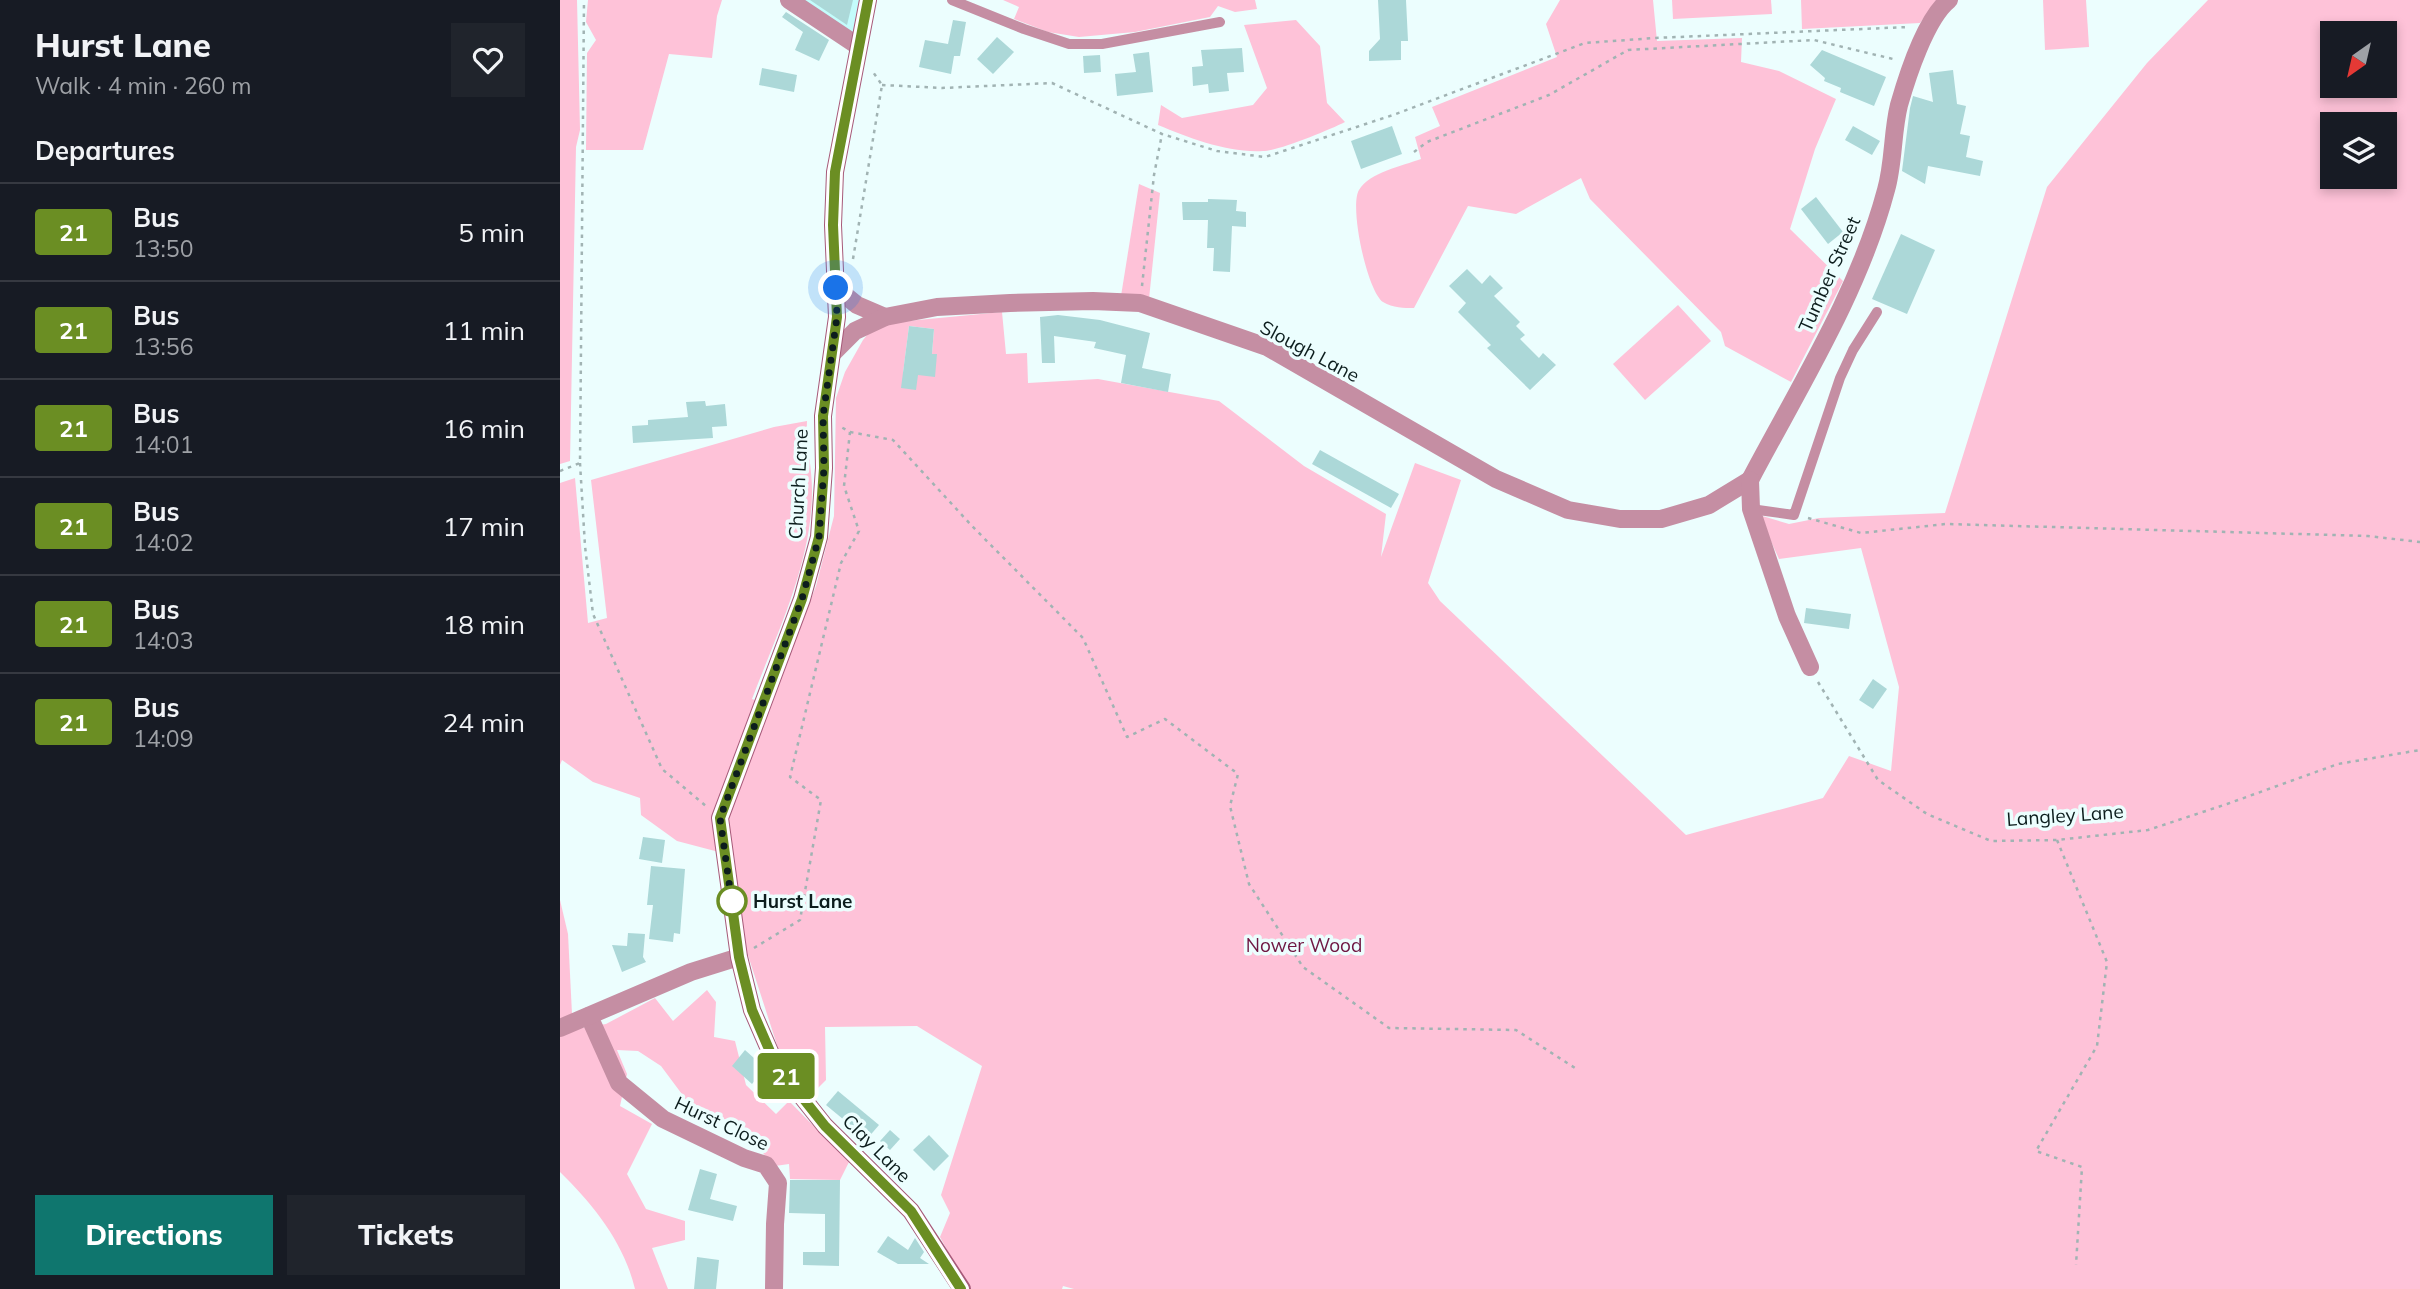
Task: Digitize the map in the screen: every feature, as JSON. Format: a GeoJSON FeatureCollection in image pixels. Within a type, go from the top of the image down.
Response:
{"type":"FeatureCollection","features":[{"type":"Feature","properties":{"kind":"street"},"geometry":{"type":"LineString","coordinates":[[789,0],[858,46]]}},
{"type":"Feature","properties":{"kind":"street","name":"Church Lane"},"geometry":{"type":"LineString","coordinates":[[739,957],[720,818],[802,599],[819,537],[824,468],[823,416],[837,317],[833,225],[835,172],[868,0]]}},
{"type":"Feature","properties":{"kind":"street","name":"Tumber Street"},"geometry":{"type":"LineString","coordinates":[[1750,480],[1844,301],[1867,249],[1887,188],[1899,106],[1925,32],[1949,0]]}},
{"type":"Feature","properties":{"kind":"street"},"geometry":{"type":"LineString","coordinates":[[836,288],[857,304],[885,317]]}},
{"type":"Feature","properties":{"kind":"street","name":"Slough Lane"},"geometry":{"type":"LineString","coordinates":[[832,354],[855,331],[885,317],[937,307],[1093,301],[1140,303],[1267,348],[1496,479],[1568,510],[1620,519],[1661,519],[1709,505],[1750,480]]}},
{"type":"Feature","properties":{"kind":"street"},"geometry":{"type":"LineString","coordinates":[[1750,480],[1751,509],[1787,616],[1810,667]]}},
{"type":"Feature","properties":{"kind":"street"},"geometry":{"type":"LineString","coordinates":[[1721,498],[1751,509]]}},
{"type":"Feature","properties":{"kind":"street"},"geometry":{"type":"LineString","coordinates":[[560,1028],[691,972],[739,957]]}},
{"type":"Feature","properties":{"kind":"street","name":"Clay Lane"},"geometry":{"type":"LineString","coordinates":[[739,957],[752,1010],[775,1063],[825,1126],[911,1211],[961,1289]]}},
{"type":"Feature","properties":{"kind":"street","name":"Hurst Close"},"geometry":{"type":"LineString","coordinates":[[589,1016],[619,1083],[663,1119],[744,1158],[766,1165],[778,1182],[774,1289]]}},
{"type":"Feature","properties":{"kind":"lane"},"geometry":{"type":"LineString","coordinates":[[952,0],[1069,44],[1102,44],[1220,22]]}},
{"type":"Feature","properties":{"kind":"lane"},"geometry":{"type":"LineString","coordinates":[[1751,509],[1794,515],[1840,378],[1853,350],[1878,312]]}},
{"type":"Feature","properties":{"kind":"path"},"geometry":{"type":"LineString","coordinates":[[584,0],[580,463],[585,546],[593,614],[662,769],[720,818]]}},
{"type":"Feature","properties":{"kind":"path"},"geometry":{"type":"LineString","coordinates":[[853,261],[882,85],[943,88],[1052,83],[1162,134],[1217,150],[1265,157],[1394,115],[1585,43],[1908,27],[1925,32]]}},
{"type":"Feature","properties":{"kind":"path"},"geometry":{"type":"LineString","coordinates":[[1414,152],[1427,142],[1549,95],[1628,50],[1814,40],[1914,64]]}},
{"type":"Feature","properties":{"kind":"path"},"geometry":{"type":"LineString","coordinates":[[1140,303],[1154,175],[1162,134]]}},
{"type":"Feature","properties":{"kind":"path"},"geometry":{"type":"LineString","coordinates":[[823,416],[849,432],[893,440],[972,526],[1083,638],[1127,737],[1165,719],[1238,774],[1230,806],[1249,884],[1303,967],[1389,1028],[1516,1030],[1575,1068]]}},
{"type":"Feature","properties":{"kind":"path"},"geometry":{"type":"LineString","coordinates":[[739,957],[800,920],[821,800],[790,776],[841,563],[859,531],[844,486],[849,432]]}},
{"type":"Feature","properties":{"kind":"path"},"geometry":{"type":"LineString","coordinates":[[560,471],[580,463]]}},
{"type":"Feature","properties":{"kind":"path"},"geometry":{"type":"LineString","coordinates":[[1794,515],[1861,533],[1946,524],[2340,535],[2420,542]]}},
{"type":"Feature","properties":{"kind":"path","name":"Langley Lane"},"geometry":{"type":"LineString","coordinates":[[1810,667],[1878,780],[1927,814],[1991,841],[2057,840],[2148,830],[2337,764],[2420,750]]}},
{"type":"Feature","properties":{"kind":"path"},"geometry":{"type":"LineString","coordinates":[[2057,840],[2107,962],[2097,1046],[2036,1151],[2082,1167],[2076,1265]]}},
{"type":"Feature","properties":{"kind":"shaded area"},"geometry":{"type":"Polygon","coordinates":[[[798,0],[862,0],[854,37],[798,0]]]}},
{"type":"Feature","properties":{"kind":"green space"},"geometry":{"type":"Polygon","coordinates":[[[560,0],[577,0],[580,130],[576,147],[570,461],[560,464],[560,0]]]}},
{"type":"Feature","properties":{"kind":"green space"},"geometry":{"type":"Polygon","coordinates":[[[588,0],[722,0],[717,16],[712,58],[669,54],[643,150],[586,150],[587,53],[596,40],[586,22],[588,0]]]}},
{"type":"Feature","properties":{"kind":"green space"},"geometry":{"type":"Polygon","coordinates":[[[1003,0],[1255,0],[1257,9],[1235,12],[1218,6],[1210,17],[1135,32],[1079,37],[1048,32],[1014,19],[1019,7],[1003,0]]]}},
{"type":"Feature","properties":{"kind":"green space"},"geometry":{"type":"Polygon","coordinates":[[[1560,0],[1653,0],[1657,41],[1742,38],[1741,62],[1779,71],[1836,99],[1815,149],[1790,229],[1843,281],[1791,382],[1725,346],[1721,332],[1590,199],[1581,178],[1516,214],[1468,206],[1414,308],[1391,305],[1383,302],[1377,295],[1361,248],[1356,213],[1359,190],[1378,174],[1421,159],[1415,137],[1440,126],[1432,107],[1557,57],[1546,24],[1560,0]]]}},
{"type":"Feature","properties":{"kind":"green space"},"geometry":{"type":"Polygon","coordinates":[[[1672,0],[1771,0],[1772,14],[1673,19],[1672,0]]]}},
{"type":"Feature","properties":{"kind":"green space"},"geometry":{"type":"Polygon","coordinates":[[[1801,0],[1937,0],[1920,23],[1802,29],[1801,0]]]}},
{"type":"Feature","properties":{"kind":"green space"},"geometry":{"type":"Polygon","coordinates":[[[2043,0],[2086,0],[2089,47],[2045,50],[2043,0]]]}},
{"type":"Feature","properties":{"kind":"green space","name":"Nower Wood"},"geometry":{"type":"Polygon","coordinates":[[[2208,0],[2420,0],[2420,1289],[1074,1289],[1063,1286],[1062,1289],[968,1289],[940,1237],[950,1213],[941,1195],[982,1066],[917,1026],[825,1027],[826,1080],[810,1096],[778,1048],[745,946],[734,856],[677,841],[641,815],[640,798],[593,782],[562,760],[560,765],[560,483],[575,478],[588,623],[607,618],[591,480],[774,427],[807,421],[812,491],[806,545],[782,623],[752,699],[770,705],[816,586],[834,516],[836,398],[845,372],[863,340],[872,329],[897,322],[1002,312],[1006,354],[1027,353],[1028,383],[1098,379],[1219,401],[1304,466],[1386,514],[1381,557],[1415,463],[1461,480],[1428,583],[1440,601],[1686,835],[1823,798],[1849,756],[1891,771],[1899,687],[1861,548],[1779,559],[1759,515],[1789,524],[1819,518],[1945,513],[2047,187],[2147,63],[2208,0]],[[909,326],[903,373],[936,354],[932,354],[934,329],[909,326]]]}},
{"type":"Feature","properties":{"kind":"green space"},"geometry":{"type":"Polygon","coordinates":[[[1296,20],[1320,46],[1327,103],[1345,122],[1292,144],[1263,151],[1222,147],[1158,125],[1161,105],[1182,118],[1253,105],[1267,88],[1244,25],[1296,20]]]}},
{"type":"Feature","properties":{"kind":"green space"},"geometry":{"type":"Polygon","coordinates":[[[1139,184],[1160,193],[1149,299],[1121,296],[1139,184]]]}},
{"type":"Feature","properties":{"kind":"green space"},"geometry":{"type":"Polygon","coordinates":[[[1678,305],[1711,341],[1645,400],[1613,364],[1678,305]]]}},
{"type":"Feature","properties":{"kind":"green space"},"geometry":{"type":"Polygon","coordinates":[[[560,900],[568,934],[572,1014],[560,1019],[560,900]]]}},
{"type":"Feature","properties":{"kind":"green space"},"geometry":{"type":"Polygon","coordinates":[[[707,990],[716,1002],[714,1037],[735,1041],[746,1085],[776,1114],[789,1101],[849,1162],[840,1180],[790,1179],[789,1164],[775,1166],[733,1121],[696,1113],[661,1066],[638,1051],[617,1050],[627,1074],[620,1106],[652,1124],[627,1174],[646,1209],[685,1221],[685,1240],[652,1248],[668,1289],[635,1289],[615,1240],[596,1211],[560,1172],[560,1034],[606,1024],[655,998],[673,1021],[707,990]]]}},
{"type":"Feature","properties":{"kind":"building"},"geometry":{"type":"Polygon","coordinates":[[[810,0],[853,0],[847,25],[810,0]]]}},
{"type":"Feature","properties":{"kind":"building"},"geometry":{"type":"Polygon","coordinates":[[[1378,0],[1406,0],[1408,41],[1401,41],[1401,60],[1369,61],[1369,51],[1380,39],[1378,0]]]}},
{"type":"Feature","properties":{"kind":"building"},"geometry":{"type":"Polygon","coordinates":[[[786,12],[829,40],[819,61],[795,50],[803,32],[782,17],[786,12]]]}},
{"type":"Feature","properties":{"kind":"building"},"geometry":{"type":"Polygon","coordinates":[[[953,20],[966,22],[960,56],[954,56],[951,74],[919,67],[925,40],[948,44],[953,20]]]}},
{"type":"Feature","properties":{"kind":"building"},"geometry":{"type":"Polygon","coordinates":[[[997,37],[1014,52],[993,74],[977,59],[997,37]]]}},
{"type":"Feature","properties":{"kind":"building"},"geometry":{"type":"Polygon","coordinates":[[[1242,48],[1244,72],[1227,73],[1229,91],[1209,93],[1208,84],[1193,86],[1192,67],[1203,66],[1201,50],[1242,48]]]}},
{"type":"Feature","properties":{"kind":"building"},"geometry":{"type":"Polygon","coordinates":[[[1822,50],[1886,77],[1874,106],[1840,92],[1841,88],[1824,81],[1825,78],[1810,65],[1822,50]]]}},
{"type":"Feature","properties":{"kind":"building"},"geometry":{"type":"Polygon","coordinates":[[[1149,52],[1153,92],[1117,96],[1115,74],[1136,72],[1133,54],[1149,52]]]}},
{"type":"Feature","properties":{"kind":"building"},"geometry":{"type":"Polygon","coordinates":[[[1100,55],[1101,72],[1084,73],[1083,56],[1100,55]]]}},
{"type":"Feature","properties":{"kind":"building"},"geometry":{"type":"Polygon","coordinates":[[[762,68],[797,75],[794,92],[759,85],[762,68]]]}},
{"type":"Feature","properties":{"kind":"building"},"geometry":{"type":"Polygon","coordinates":[[[1953,70],[1957,104],[1966,106],[1960,134],[1970,136],[1966,157],[1983,161],[1980,176],[1928,166],[1925,184],[1902,171],[1910,108],[1913,96],[1933,102],[1929,73],[1953,70]]]}},
{"type":"Feature","properties":{"kind":"building"},"geometry":{"type":"Polygon","coordinates":[[[1392,126],[1402,154],[1361,169],[1351,141],[1392,126]]]}},
{"type":"Feature","properties":{"kind":"building"},"geometry":{"type":"Polygon","coordinates":[[[1853,126],[1880,141],[1872,155],[1845,140],[1853,126]]]}},
{"type":"Feature","properties":{"kind":"building"},"geometry":{"type":"Polygon","coordinates":[[[1816,197],[1843,232],[1828,244],[1801,209],[1816,197]]]}},
{"type":"Feature","properties":{"kind":"building"},"geometry":{"type":"Polygon","coordinates":[[[1208,199],[1237,200],[1236,211],[1246,212],[1246,227],[1232,226],[1230,272],[1213,271],[1214,248],[1207,248],[1208,220],[1183,220],[1182,202],[1208,202],[1208,199]]]}},
{"type":"Feature","properties":{"kind":"building"},"geometry":{"type":"Polygon","coordinates":[[[1901,234],[1935,250],[1907,314],[1872,299],[1901,234]]]}},
{"type":"Feature","properties":{"kind":"building"},"geometry":{"type":"Polygon","coordinates":[[[1467,269],[1482,284],[1490,275],[1503,288],[1494,296],[1520,322],[1516,326],[1525,335],[1520,339],[1539,358],[1543,353],[1556,365],[1530,390],[1487,348],[1491,345],[1458,312],[1466,303],[1449,286],[1467,269]]]}},
{"type":"Feature","properties":{"kind":"building"},"geometry":{"type":"Polygon","coordinates":[[[1058,315],[1100,320],[1150,333],[1142,368],[1171,374],[1168,392],[1121,383],[1126,355],[1094,348],[1096,342],[1054,336],[1055,363],[1042,363],[1040,317],[1058,315]]]}},
{"type":"Feature","properties":{"kind":"building"},"geometry":{"type":"Polygon","coordinates":[[[909,326],[934,329],[932,354],[937,354],[935,377],[918,375],[916,390],[901,388],[909,326]]]}},
{"type":"Feature","properties":{"kind":"building"},"geometry":{"type":"Polygon","coordinates":[[[705,401],[706,406],[725,404],[727,426],[712,427],[713,438],[633,443],[632,426],[648,425],[648,420],[688,417],[686,402],[705,401]]]}},
{"type":"Feature","properties":{"kind":"building"},"geometry":{"type":"Polygon","coordinates":[[[1320,450],[1399,494],[1391,508],[1312,464],[1320,450]]]}},
{"type":"Feature","properties":{"kind":"building"},"geometry":{"type":"Polygon","coordinates":[[[1806,608],[1851,614],[1849,629],[1804,623],[1806,608]]]}},
{"type":"Feature","properties":{"kind":"building"},"geometry":{"type":"Polygon","coordinates":[[[1873,679],[1887,689],[1873,709],[1859,700],[1873,679]]]}},
{"type":"Feature","properties":{"kind":"building"},"geometry":{"type":"Polygon","coordinates":[[[643,837],[665,840],[662,863],[639,859],[643,837]]]}},
{"type":"Feature","properties":{"kind":"building"},"geometry":{"type":"Polygon","coordinates":[[[651,866],[685,869],[680,934],[674,933],[673,942],[649,939],[653,905],[647,905],[651,866]]]}},
{"type":"Feature","properties":{"kind":"building"},"geometry":{"type":"Polygon","coordinates":[[[628,933],[645,934],[643,957],[646,962],[622,972],[612,945],[627,946],[628,933]]]}},
{"type":"Feature","properties":{"kind":"building"},"geometry":{"type":"Polygon","coordinates":[[[745,1050],[765,1068],[752,1084],[732,1066],[745,1050]]]}},
{"type":"Feature","properties":{"kind":"building"},"geometry":{"type":"Polygon","coordinates":[[[838,1091],[879,1125],[867,1139],[826,1105],[838,1091]]]}},
{"type":"Feature","properties":{"kind":"building"},"geometry":{"type":"Polygon","coordinates":[[[890,1130],[900,1139],[890,1150],[880,1141],[890,1130]]]}},
{"type":"Feature","properties":{"kind":"building"},"geometry":{"type":"Polygon","coordinates":[[[929,1135],[949,1156],[934,1171],[913,1150],[929,1135]]]}},
{"type":"Feature","properties":{"kind":"building"},"geometry":{"type":"Polygon","coordinates":[[[700,1169],[717,1174],[710,1199],[737,1206],[733,1221],[688,1210],[700,1169]]]}},
{"type":"Feature","properties":{"kind":"building"},"geometry":{"type":"Polygon","coordinates":[[[790,1180],[840,1180],[839,1266],[803,1265],[803,1252],[825,1252],[825,1214],[789,1213],[790,1180]]]}},
{"type":"Feature","properties":{"kind":"building"},"geometry":{"type":"Polygon","coordinates":[[[888,1236],[908,1250],[915,1238],[924,1252],[920,1258],[929,1264],[898,1264],[877,1252],[888,1236]]]}},
{"type":"Feature","properties":{"kind":"building"},"geometry":{"type":"Polygon","coordinates":[[[697,1257],[719,1260],[716,1289],[694,1289],[697,1257]]]}},
{"type":"Feature","properties":{"kind":"bus line","name":"21"},"geometry":{"type":"LineString","coordinates":[[868,0],[835,172],[833,225],[837,317],[823,416],[824,468],[819,537],[802,599],[720,818],[739,957],[752,1010],[775,1063],[825,1126],[911,1211],[961,1289]]}},
{"type":"Feature","properties":{"kind":"place","name":"Hurst Lane"},"geometry":{"type":"Point","coordinates":[732,901]}},
{"type":"Feature","properties":{"kind":"route"},"geometry":{"type":"LineString","coordinates":[[732,901],[733,911],[720,818],[802,599],[819,537],[824,468],[823,416],[837,317],[836,288]]}}]}
